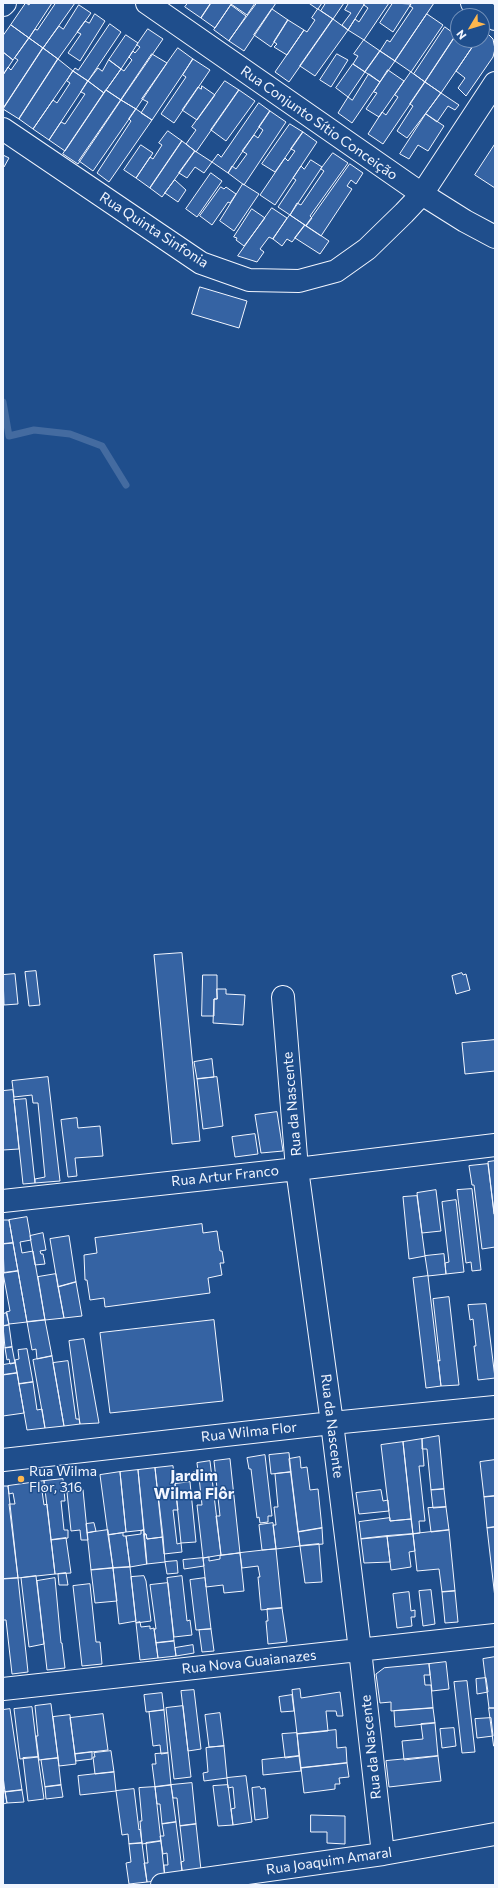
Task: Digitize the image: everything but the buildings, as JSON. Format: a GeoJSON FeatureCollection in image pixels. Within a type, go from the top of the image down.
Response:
{"type":"FeatureCollection","features":[{"type":"Feature","properties":{"kind":"street","name":"Rua Conjunto Sítio Conceição"},"geometry":{"type":"LineString","coordinates":[[147,3],[422,194],[464,221],[495,237]]}},
{"type":"Feature","properties":{"kind":"street"},"geometry":{"type":"LineString","coordinates":[[472,3],[495,19]]}},
{"type":"Feature","properties":{"kind":"street","name":"Rua Quinta Sinfonia"},"geometry":{"type":"LineString","coordinates":[[3,130],[201,263],[249,280],[299,281],[336,271],[367,249],[422,194],[495,83]]}},
{"type":"Feature","properties":{"kind":"street","name":"Rua da Nascente"},"geometry":{"type":"LineString","coordinates":[[283,997],[297,1169],[332,1423],[383,1854]]}},
{"type":"Feature","properties":{"kind":"street","name":"Rua Artur Franco"},"geometry":{"type":"LineString","coordinates":[[3,1201],[297,1169],[495,1145]]}},
{"type":"Feature","properties":{"kind":"street","name":"Rua Wilma Flor"},"geometry":{"type":"LineString","coordinates":[[3,1460],[332,1423],[495,1407]]}},
{"type":"Feature","properties":{"kind":"street","name":"Rua Nova Guaianazes"},"geometry":{"type":"LineString","coordinates":[[3,1689],[495,1635]]}},
{"type":"Feature","properties":{"kind":"street","name":"Rua Joaquim Amaral"},"geometry":{"type":"LineString","coordinates":[[162,1885],[383,1854],[495,1834]]}},
{"type":"Feature","properties":{"kind":"waterway"},"geometry":{"type":"LineString","coordinates":[[3,402],[9,436],[34,430],[70,434],[102,446],[126,485]]}},
{"type":"Feature","properties":{"kind":"place","name":"Rua Wilma Flor, 316"},"geometry":{"type":"Point","coordinates":[21,1479]}},
{"type":"Feature","properties":{"kind":"district","name":"Jardim Wilma Flôr"},"geometry":{"type":"Point","coordinates":[194,1485]}}]}
